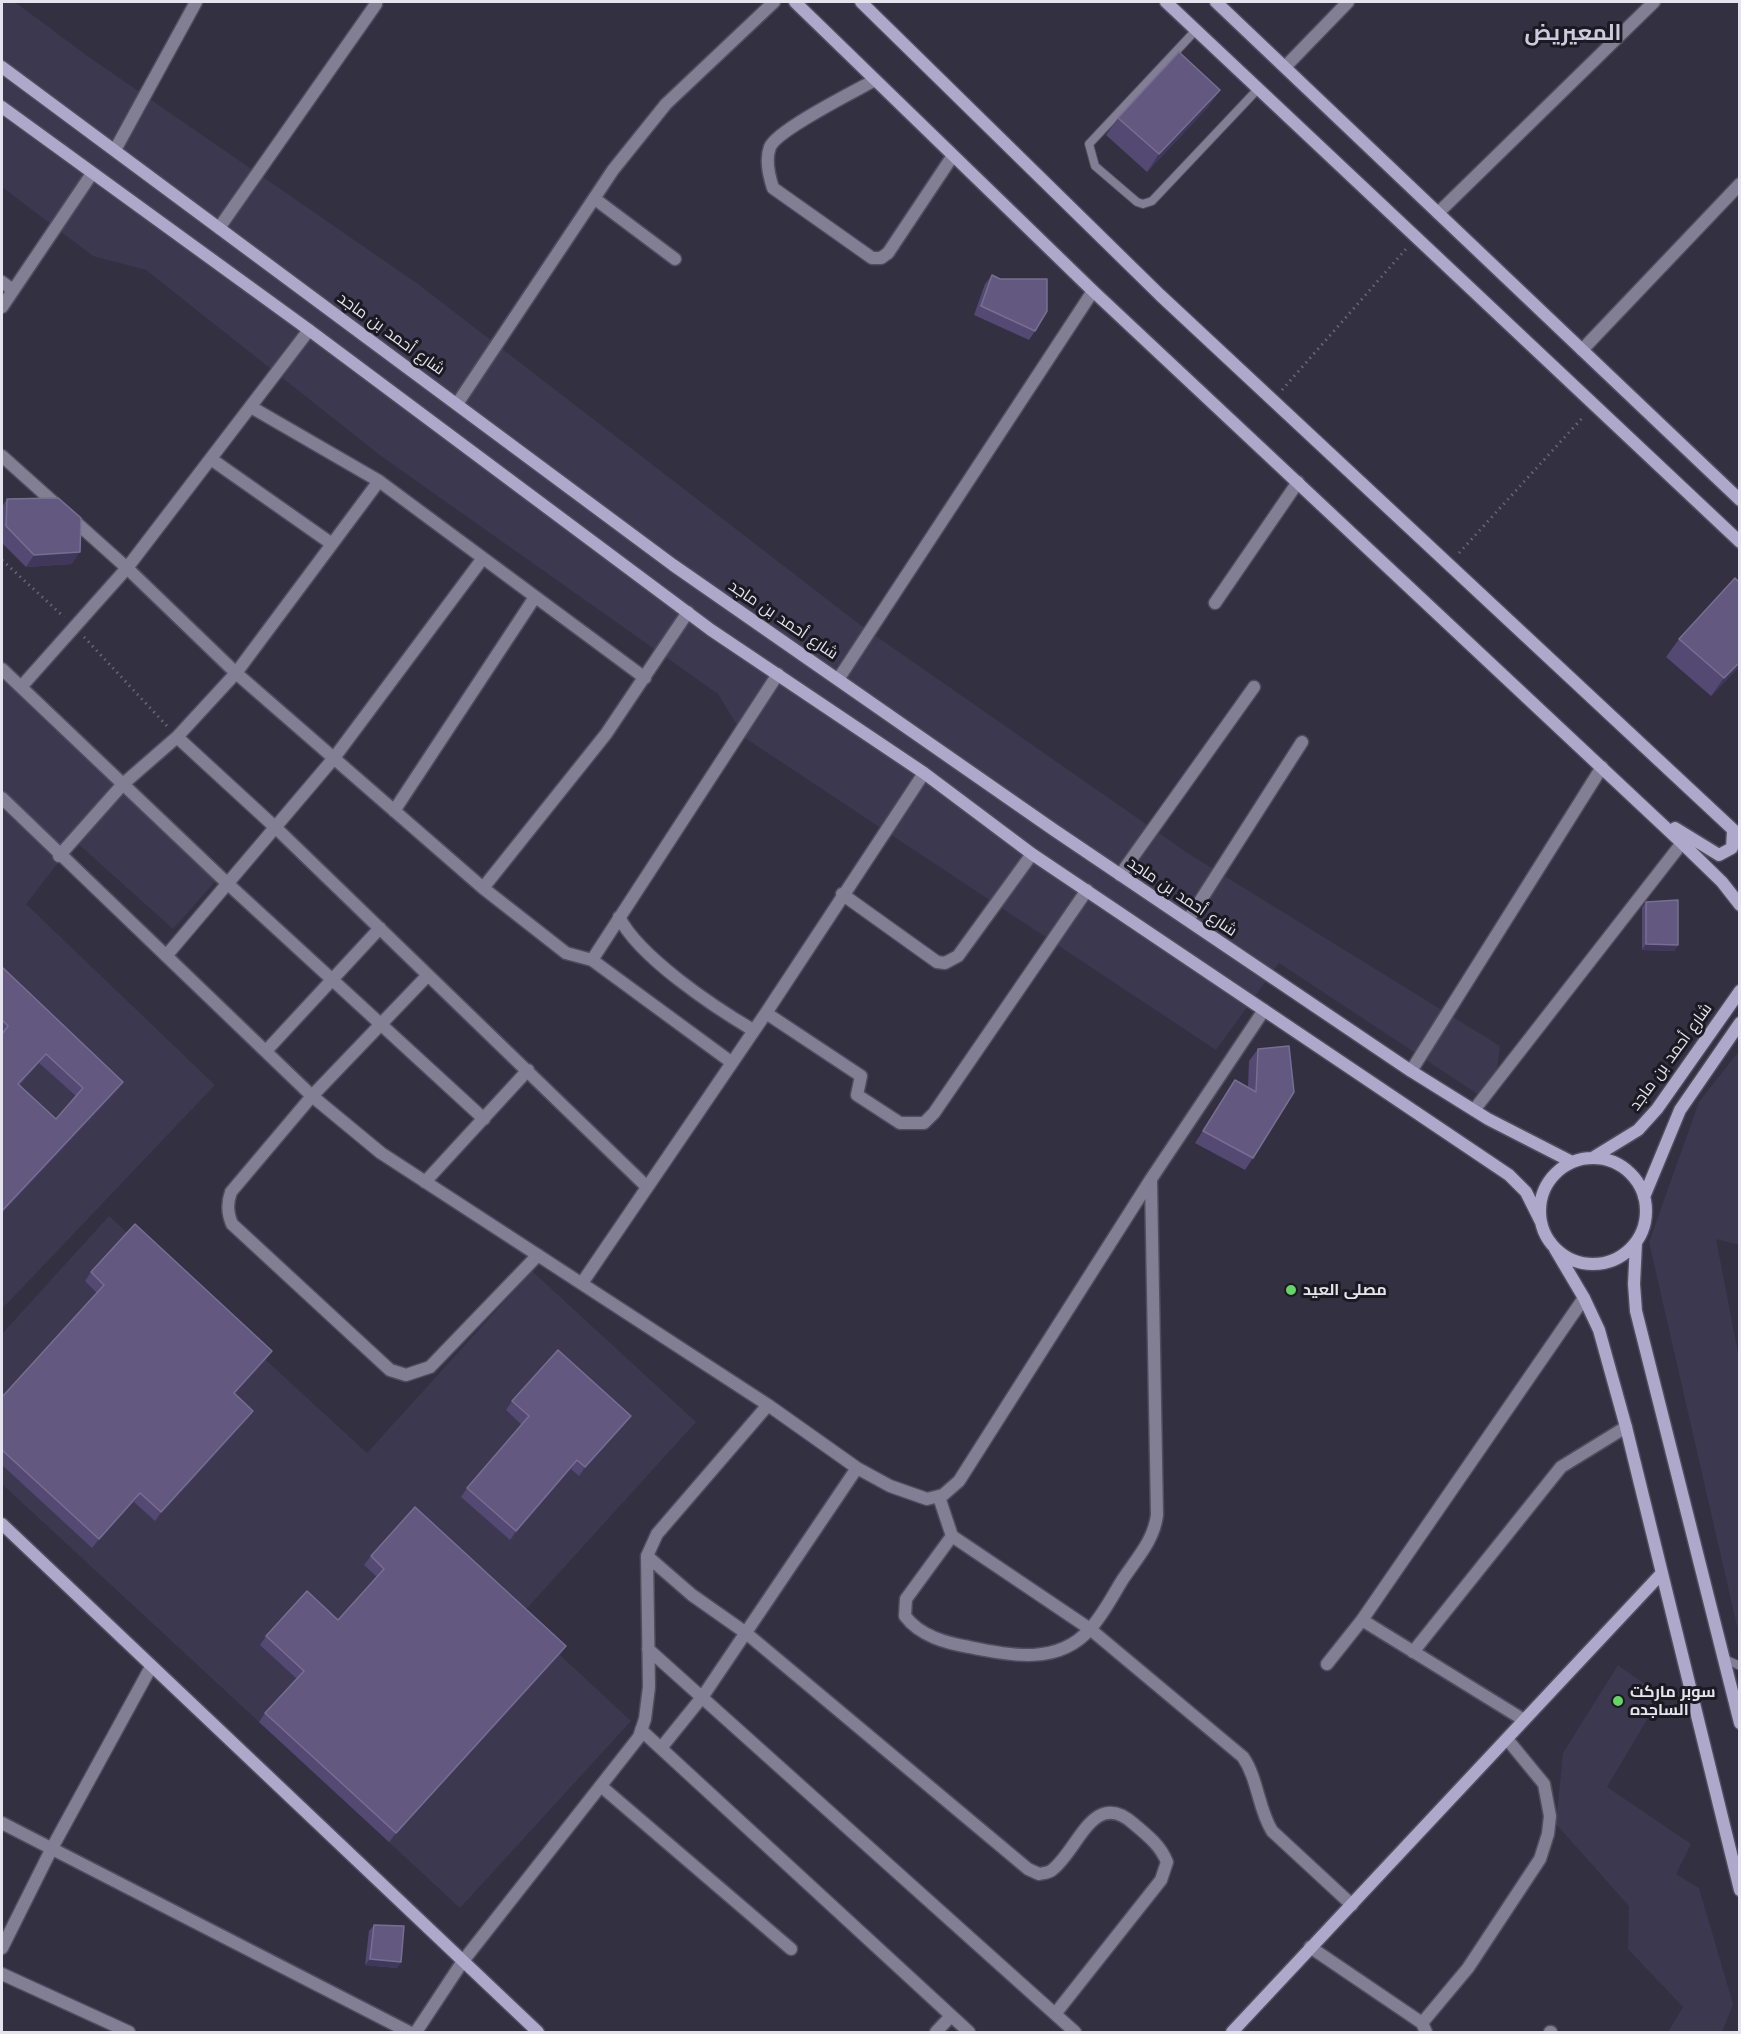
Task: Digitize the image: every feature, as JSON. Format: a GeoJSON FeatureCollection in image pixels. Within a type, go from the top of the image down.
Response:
{"type":"FeatureCollection","features":[{"type":"Feature","properties":{"kind":"street"},"geometry":{"type":"LineString","coordinates":[[115,150],[196,2]]}},
{"type":"Feature","properties":{"kind":"street"},"geometry":{"type":"LineString","coordinates":[[457,404],[613,170],[666,104],[774,2]]}},
{"type":"Feature","properties":{"kind":"street"},"geometry":{"type":"LineString","coordinates":[[795,2],[952,158],[1602,767],[1722,882],[1740,904]]}},
{"type":"Feature","properties":{"kind":"street"},"geometry":{"type":"LineString","coordinates":[[861,2],[1160,296],[1274,399],[1736,833],[1732,848],[1724,854],[1714,854],[1642,805]]}},
{"type":"Feature","properties":{"kind":"street"},"geometry":{"type":"LineString","coordinates":[[1167,2],[1257,90],[1740,542]]}},
{"type":"Feature","properties":{"kind":"street"},"geometry":{"type":"LineString","coordinates":[[1216,2],[1738,496]]}},
{"type":"Feature","properties":{"kind":"street"},"geometry":{"type":"LineString","coordinates":[[1285,67],[1348,2]]}},
{"type":"Feature","properties":{"kind":"street"},"geometry":{"type":"LineString","coordinates":[[1438,213],[1654,2]]}},
{"type":"Feature","properties":{"kind":"street"},"geometry":{"type":"LineString","coordinates":[[219,228],[376,4]]}},
{"type":"Feature","properties":{"kind":"street","name":"شارع أحمد بن ماجد"},"geometry":{"type":"LineString","coordinates":[[2,67],[673,565],[1120,875],[1411,1071],[1527,1141],[1572,1162]]}},
{"type":"Feature","properties":{"kind":"street"},"geometry":{"type":"LineString","coordinates":[[874,80],[785,132],[771,146],[768,161],[773,188],[872,258],[881,258],[888,253],[952,158]]}},
{"type":"Feature","properties":{"kind":"street"},"geometry":{"type":"LineString","coordinates":[[2,107],[91,175],[309,330],[688,612],[924,773],[1032,854],[1509,1175],[1526,1192],[1599,1330],[1626,1427],[1740,1890]]}},
{"type":"Feature","properties":{"kind":"street"},"geometry":{"type":"LineString","coordinates":[[2,307],[91,175]]}},
{"type":"Feature","properties":{"kind":"street"},"geometry":{"type":"LineString","coordinates":[[1582,350],[1740,184]]}},
{"type":"Feature","properties":{"kind":"street"},"geometry":{"type":"LineString","coordinates":[[595,199],[675,259]]}},
{"type":"Feature","properties":{"kind":"street"},"geometry":{"type":"LineString","coordinates":[[2,282],[14,290]]}},
{"type":"Feature","properties":{"kind":"street"},"geometry":{"type":"LineString","coordinates":[[839,678],[1093,291]]}},
{"type":"Feature","properties":{"kind":"street"},"geometry":{"type":"LineString","coordinates":[[21,687],[127,568],[309,330]]}},
{"type":"Feature","properties":{"kind":"street"},"geometry":{"type":"LineString","coordinates":[[251,407],[379,481],[645,678]]}},
{"type":"Feature","properties":{"kind":"street"},"geometry":{"type":"LineString","coordinates":[[2,456],[127,568],[236,673],[483,888],[566,953],[592,960],[731,1062]]}},
{"type":"Feature","properties":{"kind":"street"},"geometry":{"type":"LineString","coordinates":[[211,459],[332,544]]}},
{"type":"Feature","properties":{"kind":"street"},"geometry":{"type":"LineString","coordinates":[[59,856],[123,784],[177,737],[236,673],[379,481]]}},
{"type":"Feature","properties":{"kind":"street"},"geometry":{"type":"LineString","coordinates":[[1215,603],[1298,482]]}},
{"type":"Feature","properties":{"kind":"street"},"geometry":{"type":"LineString","coordinates":[[166,956],[334,758],[483,558]]}},
{"type":"Feature","properties":{"kind":"street"},"geometry":{"type":"LineString","coordinates":[[394,811],[535,597]]}},
{"type":"Feature","properties":{"kind":"street"},"geometry":{"type":"LineString","coordinates":[[483,888],[606,734],[688,612]]}},
{"type":"Feature","properties":{"kind":"street"},"geometry":{"type":"LineString","coordinates":[[2,669],[228,884],[484,1119]]}},
{"type":"Feature","properties":{"kind":"street"},"geometry":{"type":"LineString","coordinates":[[592,960],[777,674]]}},
{"type":"Feature","properties":{"kind":"street"},"geometry":{"type":"LineString","coordinates":[[1120,875],[1254,687]]}},
{"type":"Feature","properties":{"kind":"street"},"geometry":{"type":"LineString","coordinates":[[177,737],[276,828],[646,1186]]}},
{"type":"Feature","properties":{"kind":"street"},"geometry":{"type":"LineString","coordinates":[[1188,920],[1302,742]]}},
{"type":"Feature","properties":{"kind":"street"},"geometry":{"type":"LineString","coordinates":[[1411,1071],[1602,767]]}},
{"type":"Feature","properties":{"kind":"street"},"geometry":{"type":"LineString","coordinates":[[582,1283],[766,1012],[924,773]]}},
{"type":"Feature","properties":{"kind":"street"},"geometry":{"type":"LineString","coordinates":[[2,798],[59,856],[312,1096],[381,1153],[768,1405],[857,1468],[912,1496],[927,1500],[939,1497],[959,1480],[1151,1179],[1264,1010]]}},
{"type":"Feature","properties":{"kind":"street"},"geometry":{"type":"LineString","coordinates":[[1474,1110],[1682,843]]}},
{"type":"Feature","properties":{"kind":"street"},"geometry":{"type":"LineString","coordinates":[[842,894],[937,962],[945,963],[958,956],[1032,854]]}},
{"type":"Feature","properties":{"kind":"street"},"geometry":{"type":"LineString","coordinates":[[766,1012],[861,1076],[856,1095],[900,1123],[924,1123],[934,1113],[1087,890]]}},
{"type":"Feature","properties":{"kind":"street"},"geometry":{"type":"LineString","coordinates":[[619,917],[638,945],[726,1014],[753,1030]]}},
{"type":"Feature","properties":{"kind":"street"},"geometry":{"type":"LineString","coordinates":[[266,1051],[380,928]]}},
{"type":"Feature","properties":{"kind":"street"},"geometry":{"type":"LineString","coordinates":[[428,975],[312,1096],[231,1192],[227,1203],[232,1224],[390,1370],[406,1375],[430,1367],[538,1255]]}},
{"type":"Feature","properties":{"kind":"street","name":"شارع أحمد بن ماجد"},"geometry":{"type":"LineString","coordinates":[[1594,1157],[1638,1130],[1682,1075],[1740,991]]}},
{"type":"Feature","properties":{"kind":"street"},"geometry":{"type":"LineString","coordinates":[[1644,1197],[1680,1110],[1740,1023]]}},
{"type":"Feature","properties":{"kind":"street"},"geometry":{"type":"LineString","coordinates":[[425,1182],[528,1070]]}},
{"type":"Feature","properties":{"kind":"street"},"geometry":{"type":"LineString","coordinates":[[1541,1222],[1540,1204],[1546,1186],[1557,1172],[1572,1162],[1594,1157],[1611,1161],[1626,1169],[1638,1182],[1644,1197],[1645,1221],[1636,1243],[1636,1311],[1740,1723]]}},
{"type":"Feature","properties":{"kind":"street"},"geometry":{"type":"LineString","coordinates":[[952,1536],[906,1599],[905,1616],[910,1624],[941,1641],[994,1652],[1024,1655],[1052,1654],[1070,1647],[1090,1629],[1153,1535],[1155,1527],[1151,1179]]}},
{"type":"Feature","properties":{"kind":"street"},"geometry":{"type":"LineString","coordinates":[[1555,1249],[1570,1260],[1587,1264],[1605,1263],[1622,1256],[1636,1243]]}},
{"type":"Feature","properties":{"kind":"street"},"geometry":{"type":"LineString","coordinates":[[1328,1665],[1362,1620],[1584,1298]]}},
{"type":"Feature","properties":{"kind":"street"},"geometry":{"type":"LineString","coordinates":[[416,2032],[463,1961],[628,1753],[642,1730],[649,1687],[647,1556],[657,1534],[768,1405]]}},
{"type":"Feature","properties":{"kind":"street"},"geometry":{"type":"LineString","coordinates":[[1413,1652],[1562,1467],[1626,1427]]}},
{"type":"Feature","properties":{"kind":"street"},"geometry":{"type":"LineString","coordinates":[[661,1748],[703,1696],[857,1468]]}},
{"type":"Feature","properties":{"kind":"street"},"geometry":{"type":"LineString","coordinates":[[939,1497],[952,1536],[1090,1629],[1243,1757],[1248,1765],[1265,1820],[1272,1831],[1352,1905]]}},
{"type":"Feature","properties":{"kind":"street"},"geometry":{"type":"LineString","coordinates":[[2,1524],[538,2032]]}},
{"type":"Feature","properties":{"kind":"street"},"geometry":{"type":"LineString","coordinates":[[647,1556],[692,1595],[746,1633],[1028,1869],[1039,1874],[1051,1871],[1094,1818],[1107,1812],[1124,1815],[1161,1848],[1167,1862],[1161,1881],[1054,2014]]}},
{"type":"Feature","properties":{"kind":"street"},"geometry":{"type":"LineString","coordinates":[[1232,2032],[1661,1574]]}},
{"type":"Feature","properties":{"kind":"street"},"geometry":{"type":"LineString","coordinates":[[1362,1620],[1524,1720]]}},
{"type":"Feature","properties":{"kind":"street"},"geometry":{"type":"LineString","coordinates":[[648,1649],[1075,2032]]}},
{"type":"Feature","properties":{"kind":"street"},"geometry":{"type":"LineString","coordinates":[[2,1948],[52,1848],[151,1667]]}},
{"type":"Feature","properties":{"kind":"street"},"geometry":{"type":"LineString","coordinates":[[642,1730],[969,2032]]}},
{"type":"Feature","properties":{"kind":"street"},"geometry":{"type":"LineString","coordinates":[[1310,1947],[1424,2028],[1474,1958],[1540,1858],[1548,1834],[1550,1816],[1544,1784],[1507,1739]]}},
{"type":"Feature","properties":{"kind":"street"},"geometry":{"type":"LineString","coordinates":[[602,1786],[791,1949]]}},
{"type":"Feature","properties":{"kind":"street"},"geometry":{"type":"LineString","coordinates":[[2,1823],[409,2032]]}},
{"type":"Feature","properties":{"kind":"street"},"geometry":{"type":"LineString","coordinates":[[2,1974],[129,2032]]}},
{"type":"Feature","properties":{"kind":"street"},"geometry":{"type":"LineString","coordinates":[[936,2032],[951,2016]]}},
{"type":"Feature","properties":{"kind":"lane"},"geometry":{"type":"LineString","coordinates":[[1196,30],[1089,144],[1095,166],[1137,202],[1143,204],[1152,201],[1257,90]]}},
{"type":"Feature","properties":{"kind":"lane"},"geometry":{"type":"LineString","coordinates":[[1725,1659],[1740,1666]]}},
{"type":"Feature","properties":{"kind":"path"},"geometry":{"type":"LineString","coordinates":[[1274,399],[1416,238]]}},
{"type":"Feature","properties":{"kind":"path"},"geometry":{"type":"LineString","coordinates":[[1449,565],[1593,406]]}},
{"type":"Feature","properties":{"kind":"path"},"geometry":{"type":"LineString","coordinates":[[2,560],[75,627],[177,737]]}},
{"type":"Feature","properties":{"kind":"shaded area"},"geometry":{"type":"Polygon","coordinates":[[[2,2],[15,2],[86,55],[418,284],[863,627],[1189,854],[1500,1046],[1496,1076],[1479,1095],[1279,963],[1216,1050],[745,738],[718,694],[381,456],[146,270],[93,256],[2,187],[2,2]]]}},
{"type":"Feature","properties":{"kind":"shaded area"},"geometry":{"type":"Polygon","coordinates":[[[2,659],[220,876],[173,929],[75,841],[26,904],[215,1085],[2,1309],[2,659]]]}},
{"type":"Feature","properties":{"kind":"shaded area"},"geometry":{"type":"Polygon","coordinates":[[[1739,1051],[1739,1245],[1716,1239],[1739,1358],[1739,1635],[1649,1242],[1699,1102],[1739,1051]]]}},
{"type":"Feature","properties":{"kind":"shaded area"},"geometry":{"type":"Polygon","coordinates":[[[109,1216],[367,1453],[532,1271],[696,1422],[519,1617],[631,1721],[460,1908],[2,1484],[2,1334],[109,1216]]]}},
{"type":"Feature","properties":{"kind":"shaded area"},"geometry":{"type":"Polygon","coordinates":[[[1618,1665],[1661,1696],[1607,1787],[1691,1844],[1676,1874],[1699,1888],[1733,2004],[1722,2032],[1668,2032],[1683,2007],[1628,1949],[1629,1906],[1556,1824],[1563,1753],[1618,1665]]]}},
{"type":"Feature","properties":{"kind":"building"},"geometry":{"type":"Polygon","coordinates":[[[1179,52],[1220,90],[1159,154],[1118,118],[1179,52]]]}},
{"type":"Feature","properties":{"kind":"building"},"geometry":{"type":"Polygon","coordinates":[[[992,275],[1000,279],[1047,279],[1047,311],[1035,331],[981,306],[992,275]]]}},
{"type":"Feature","properties":{"kind":"building"},"geometry":{"type":"Polygon","coordinates":[[[58,498],[81,518],[80,552],[34,555],[6,526],[7,499],[58,498]]]}},
{"type":"Feature","properties":{"kind":"building"},"geometry":{"type":"Polygon","coordinates":[[[1735,578],[1740,583],[1740,662],[1724,678],[1679,639],[1735,578]]]}},
{"type":"Feature","properties":{"kind":"building"},"geometry":{"type":"Polygon","coordinates":[[[1678,900],[1678,945],[1646,944],[1646,902],[1678,900]]]}},
{"type":"Feature","properties":{"kind":"building"},"geometry":{"type":"Polygon","coordinates":[[[2,967],[123,1082],[2,1211],[2,1034],[8,1026],[2,1020],[2,967]],[[46,1054],[18,1084],[56,1119],[83,1088],[46,1054]]]}},
{"type":"Feature","properties":{"kind":"building"},"geometry":{"type":"Polygon","coordinates":[[[1289,1046],[1294,1092],[1253,1158],[1203,1131],[1235,1080],[1256,1092],[1258,1049],[1289,1046]]]}},
{"type":"Feature","properties":{"kind":"building"},"geometry":{"type":"Polygon","coordinates":[[[135,1224],[272,1351],[234,1393],[253,1411],[161,1512],[140,1493],[99,1539],[2,1450],[2,1397],[104,1285],[91,1272],[135,1224]]]}},
{"type":"Feature","properties":{"kind":"building"},"geometry":{"type":"Polygon","coordinates":[[[558,1350],[631,1416],[585,1467],[577,1460],[516,1531],[467,1488],[529,1416],[512,1401],[558,1350]]]}},
{"type":"Feature","properties":{"kind":"building"},"geometry":{"type":"Polygon","coordinates":[[[415,1507],[566,1646],[396,1833],[265,1713],[304,1671],[266,1636],[307,1591],[338,1620],[384,1569],[371,1556],[415,1507]]]}},
{"type":"Feature","properties":{"kind":"building"},"geometry":{"type":"Polygon","coordinates":[[[374,1925],[404,1926],[401,1962],[370,1959],[374,1925]]]}},
{"type":"Feature","properties":{"kind":"place","name":"مصلى العيد"},"geometry":{"type":"Point","coordinates":[1291,1290]}},
{"type":"Feature","properties":{"kind":"place","name":"سوبر ماركت الساجده"},"geometry":{"type":"Point","coordinates":[1618,1701]}},
{"type":"Feature","properties":{"kind":"district","name":"المعيريض"},"geometry":{"type":"Point","coordinates":[1573,34]}}]}
